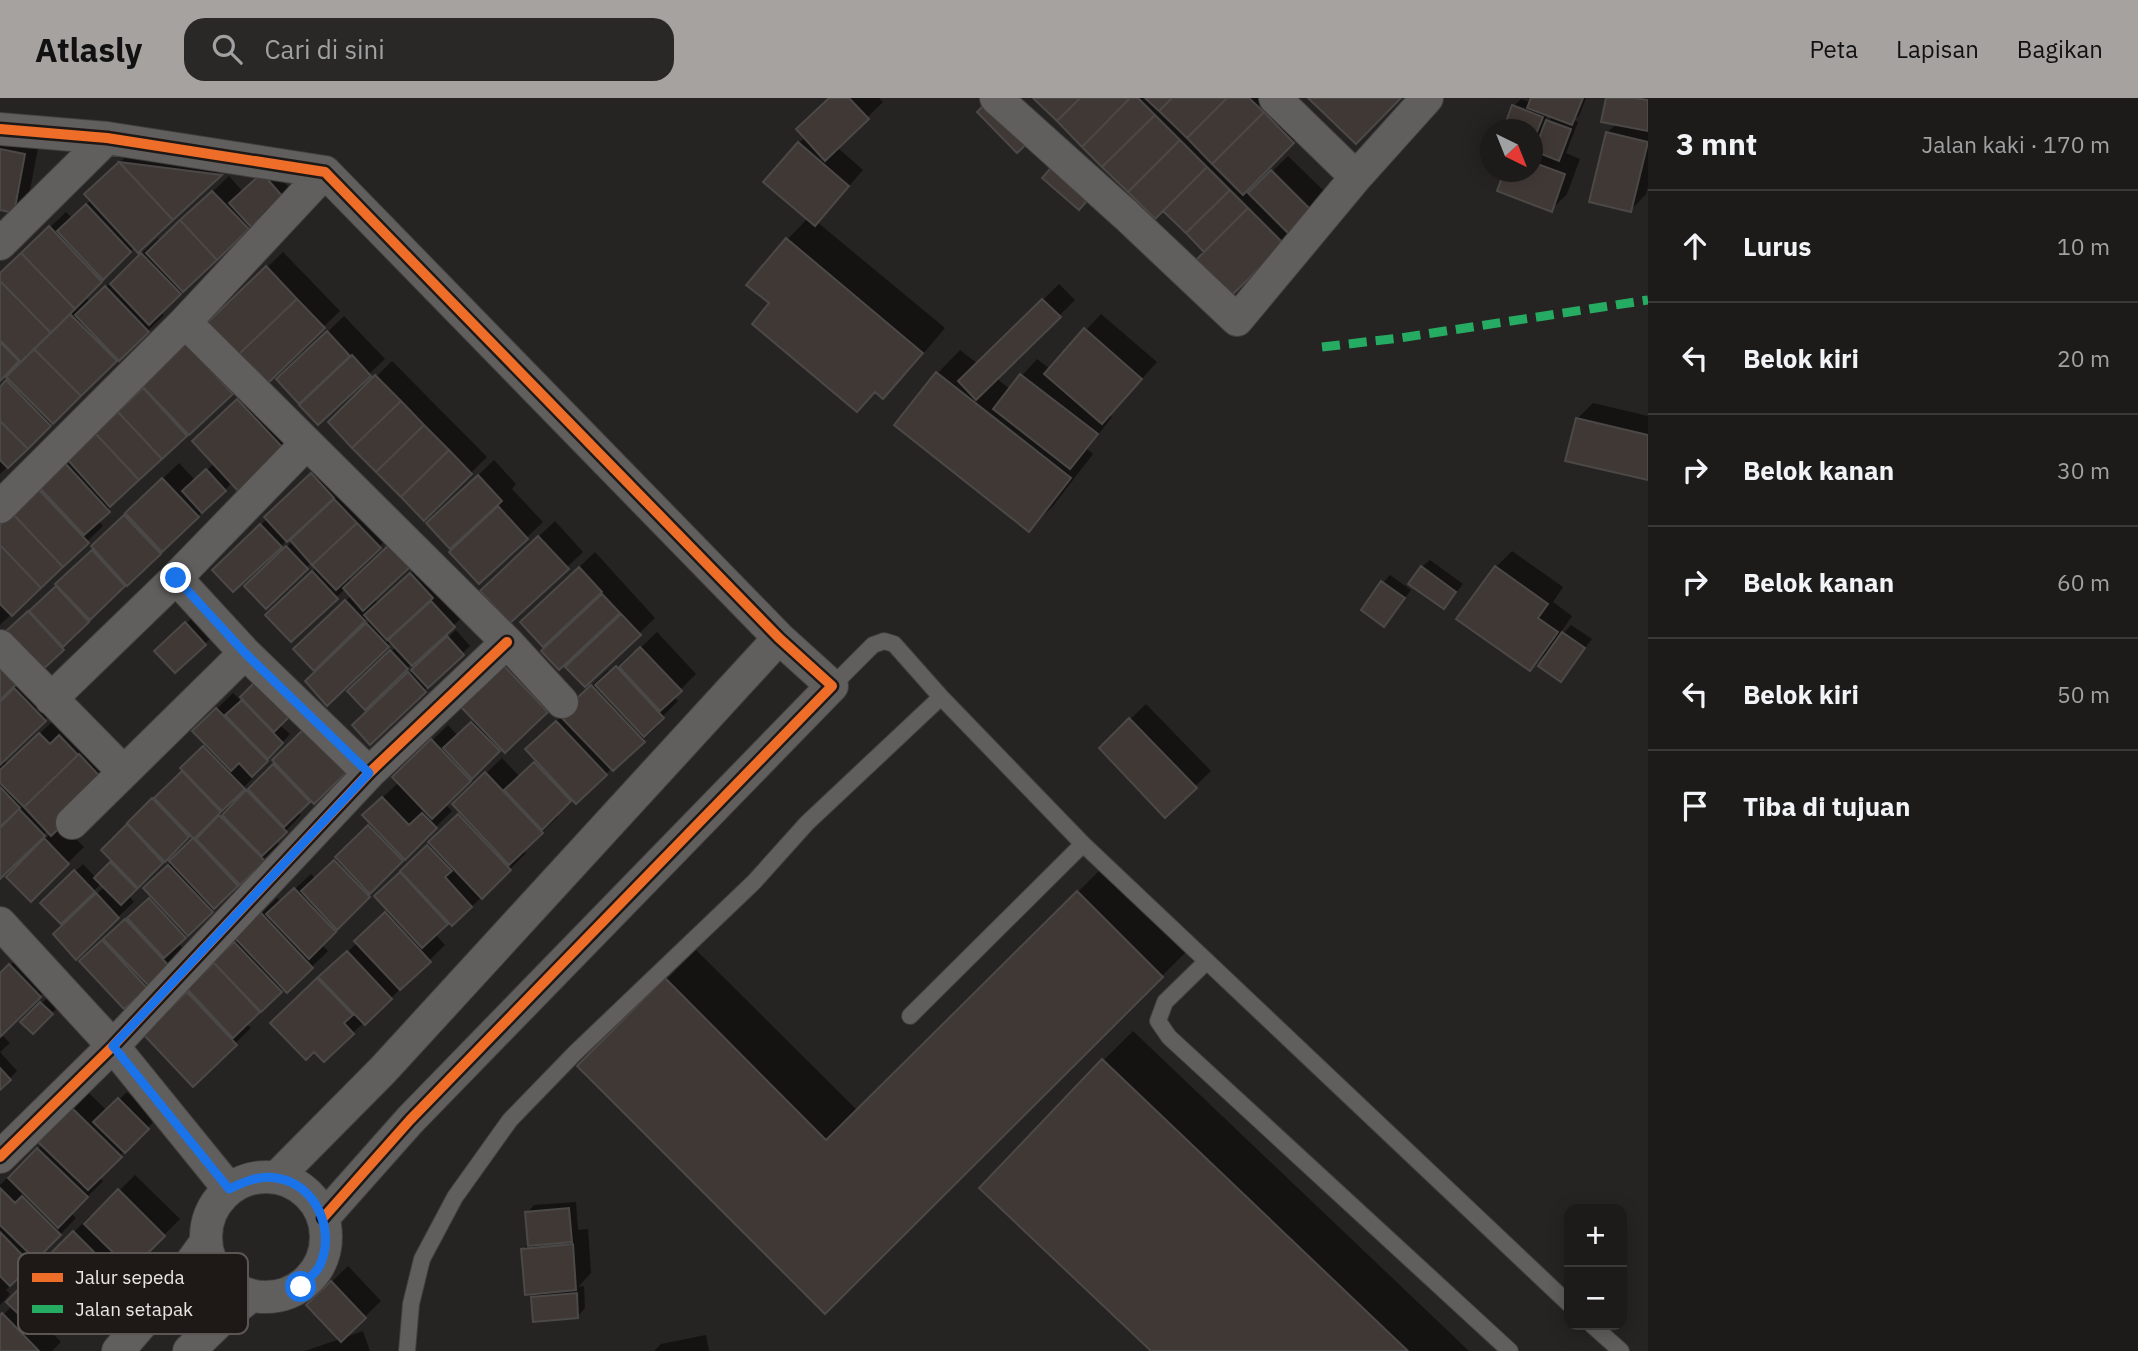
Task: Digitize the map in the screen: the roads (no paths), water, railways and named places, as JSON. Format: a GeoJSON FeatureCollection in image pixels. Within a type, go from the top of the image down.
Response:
{"type":"FeatureCollection","features":[{"type":"Feature","properties":{"kind":"street"},"geometry":{"type":"LineString","coordinates":[[996,98],[1237,320],[1426,98]]}},
{"type":"Feature","properties":{"kind":"street"},"geometry":{"type":"LineString","coordinates":[[1275,98],[1356,177]]}},
{"type":"Feature","properties":{"kind":"street"},"geometry":{"type":"LineString","coordinates":[[0,129],[107,138],[325,172],[779,638],[832,686],[420,1110],[323,1218]]}},
{"type":"Feature","properties":{"kind":"street"},"geometry":{"type":"LineString","coordinates":[[0,244],[107,138]]}},
{"type":"Feature","properties":{"kind":"street"},"geometry":{"type":"LineString","coordinates":[[0,506],[185,322],[325,172]]}},
{"type":"Feature","properties":{"kind":"street"},"geometry":{"type":"LineString","coordinates":[[185,322],[507,642],[562,702]]}},
{"type":"Feature","properties":{"kind":"street"},"geometry":{"type":"LineString","coordinates":[[51,699],[176,578],[306,444]]}},
{"type":"Feature","properties":{"kind":"street"},"geometry":{"type":"LineString","coordinates":[[176,578],[245,653],[369,773]]}},
{"type":"Feature","properties":{"kind":"street"},"geometry":{"type":"LineString","coordinates":[[277,1178],[383,1070],[779,638]]}},
{"type":"Feature","properties":{"kind":"street"},"geometry":{"type":"LineString","coordinates":[[0,1157],[113,1046],[369,773],[507,642]]}},
{"type":"Feature","properties":{"kind":"street"},"geometry":{"type":"LineString","coordinates":[[0,646],[124,772]]}},
{"type":"Feature","properties":{"kind":"street"},"geometry":{"type":"LineString","coordinates":[[72,823],[245,653]]}},
{"type":"Feature","properties":{"kind":"street"},"geometry":{"type":"LineString","coordinates":[[0,923],[113,1046],[229,1189]]}},
{"type":"Feature","properties":{"kind":"street"},"geometry":{"type":"LineString","coordinates":[[209,1253],[206,1242],[207,1222],[216,1204],[229,1189],[252,1179],[277,1178],[296,1185],[313,1199],[323,1218],[326,1243],[318,1268],[301,1287],[277,1297],[248,1294]]}},
{"type":"Feature","properties":{"kind":"street"},"geometry":{"type":"LineString","coordinates":[[198,1253],[206,1242]]}},
{"type":"Feature","properties":{"kind":"street"},"geometry":{"type":"LineString","coordinates":[[118,1351],[133,1334]]}},
{"type":"Feature","properties":{"kind":"street"},"geometry":{"type":"LineString","coordinates":[[189,1351],[206,1334]]}},
{"type":"Feature","properties":{"kind":"lane"},"geometry":{"type":"LineString","coordinates":[[832,686],[873,645],[884,641],[894,644],[941,697],[1083,844],[1564,1299]]}},
{"type":"Feature","properties":{"kind":"lane"},"geometry":{"type":"LineString","coordinates":[[407,1351],[411,1304],[422,1259],[455,1197],[510,1120],[575,1053],[754,882],[807,823],[941,697]]}},
{"type":"Feature","properties":{"kind":"lane"},"geometry":{"type":"LineString","coordinates":[[910,1016],[1083,844]]}},
{"type":"Feature","properties":{"kind":"lane"},"geometry":{"type":"LineString","coordinates":[[1207,961],[1165,1002],[1158,1021],[1169,1037],[1510,1351]]}},
{"type":"Feature","properties":{"kind":"lane"},"geometry":{"type":"LineString","coordinates":[[1598,1330],[1621,1351]]}}]}
